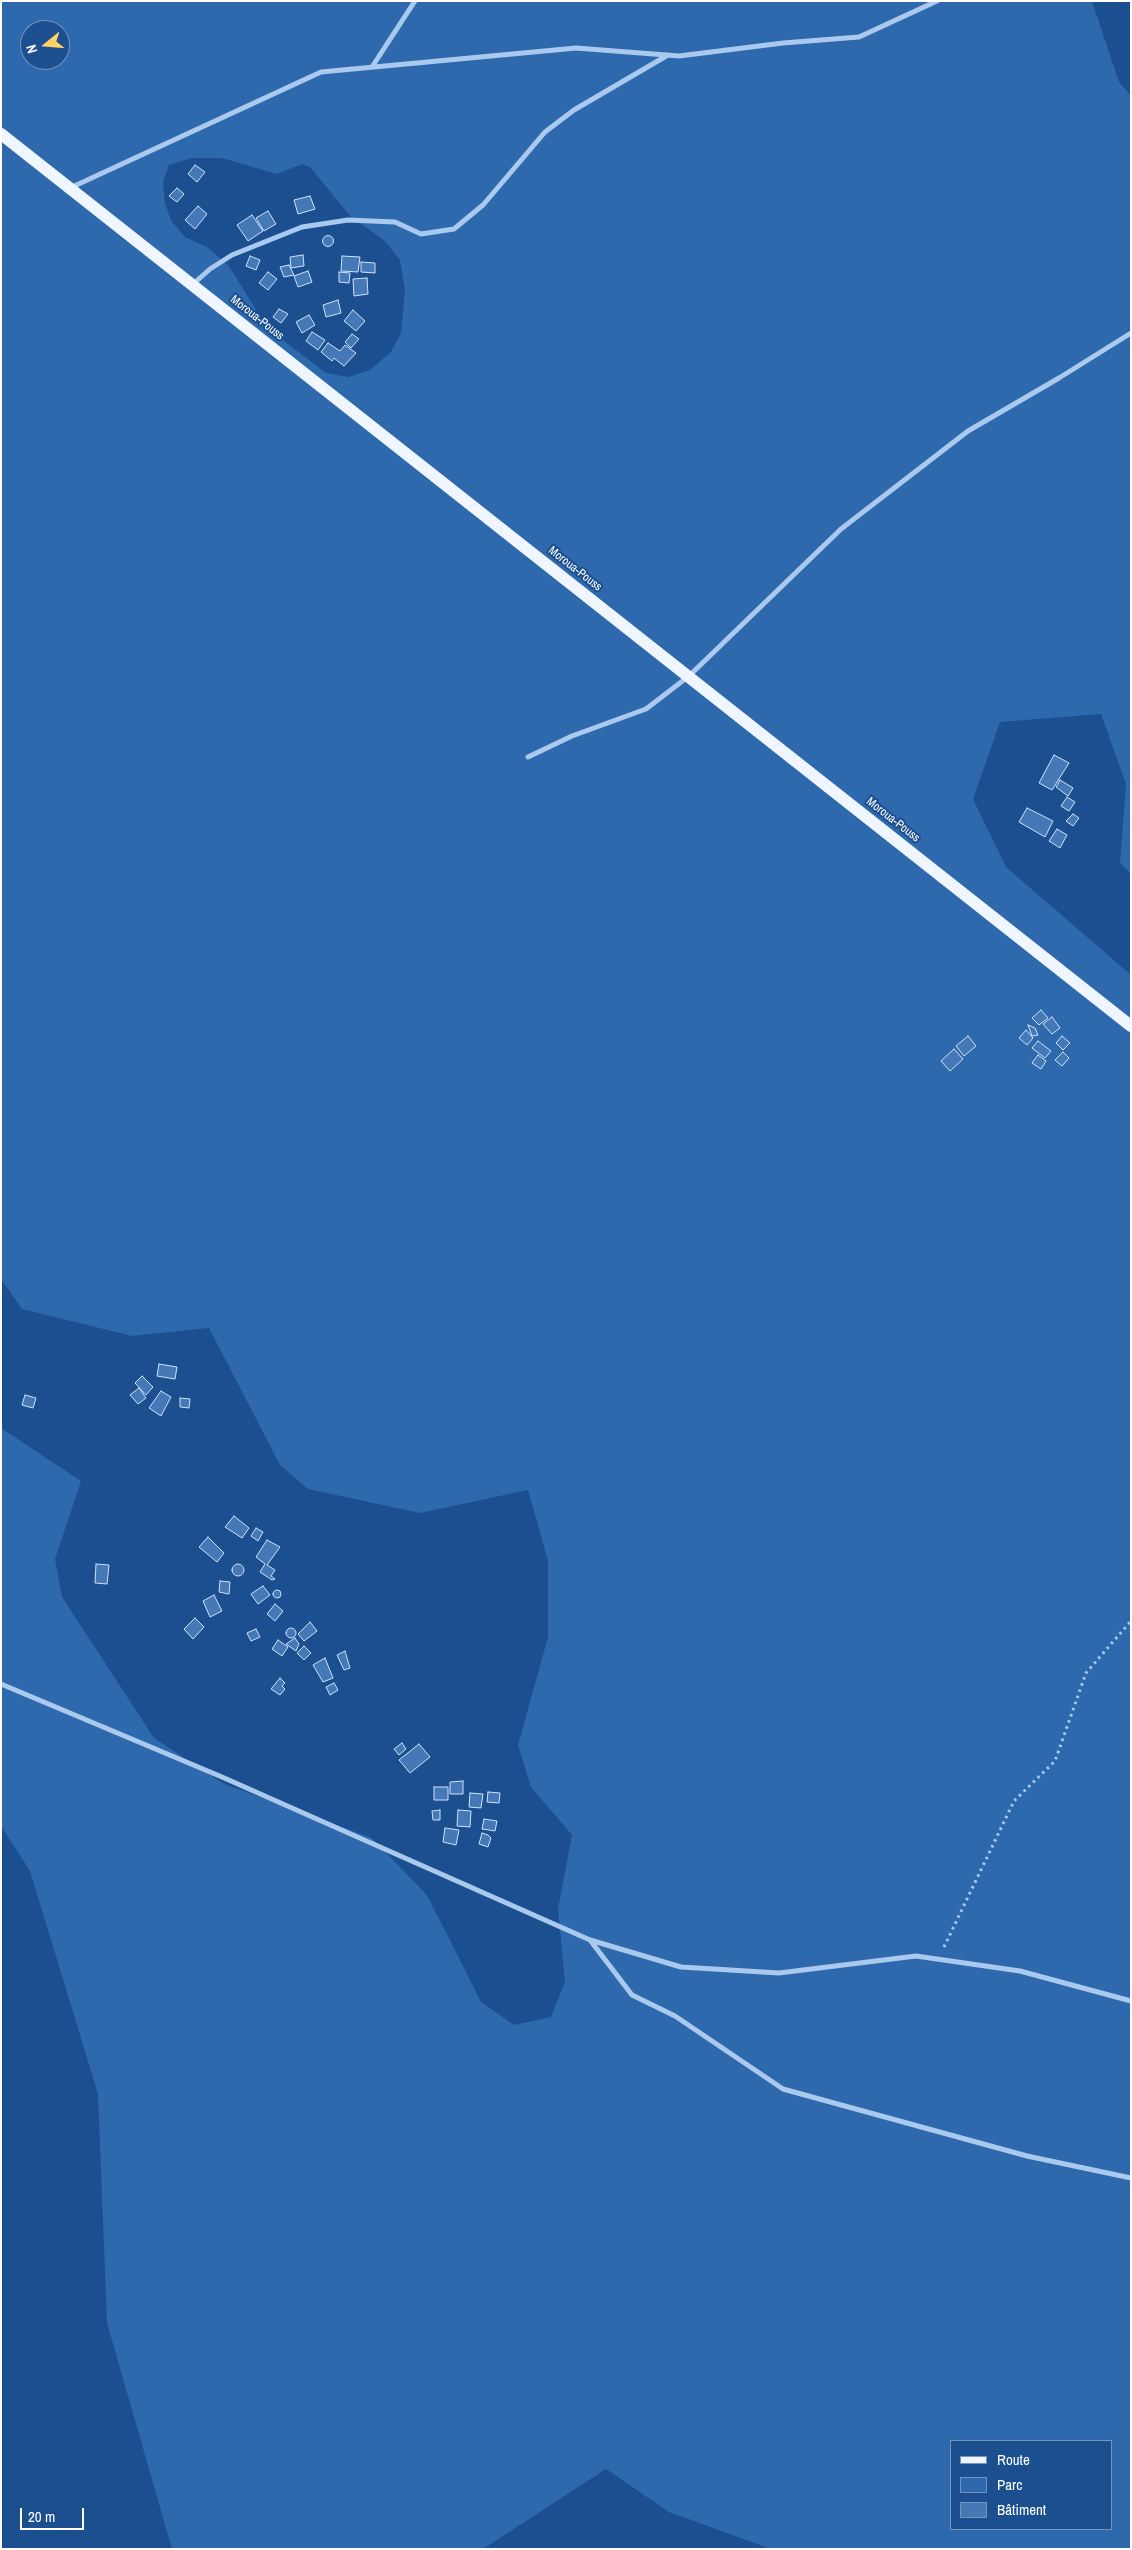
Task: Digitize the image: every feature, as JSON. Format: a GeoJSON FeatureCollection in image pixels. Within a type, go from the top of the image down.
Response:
{"type":"FeatureCollection","features":[{"type":"Feature","properties":{"kind":"main road","name":"Moroua-Pouss"},"geometry":{"type":"LineString","coordinates":[[1,134],[1131,1026]]}},
{"type":"Feature","properties":{"kind":"street"},"geometry":{"type":"LineString","coordinates":[[372,67],[415,1]]}},
{"type":"Feature","properties":{"kind":"street"},"geometry":{"type":"LineString","coordinates":[[70,188],[321,72],[576,48],[668,55],[859,37],[937,1]]}},
{"type":"Feature","properties":{"kind":"street"},"geometry":{"type":"LineString","coordinates":[[192,285],[210,269],[232,255],[302,227],[348,220],[395,222],[421,234],[454,229],[483,205],[546,132],[574,110],[668,55]]}},
{"type":"Feature","properties":{"kind":"street"},"geometry":{"type":"LineString","coordinates":[[528,756],[572,736],[646,710],[689,676],[848,524],[968,431],[1131,333]]}},
{"type":"Feature","properties":{"kind":"street"},"geometry":{"type":"LineString","coordinates":[[1,1684],[222,1777],[590,1940],[681,1967],[779,1973],[916,1956],[1020,1971],[1131,2001]]}},
{"type":"Feature","properties":{"kind":"street"},"geometry":{"type":"LineString","coordinates":[[590,1940],[632,1994],[675,2016],[783,2089],[1027,2156],[1131,2178]]}},
{"type":"Feature","properties":{"kind":"path"},"geometry":{"type":"LineString","coordinates":[[938,1959],[1014,1801],[1056,1761],[1086,1673],[1131,1621]]}},
{"type":"Feature","properties":{"kind":"green space"},"geometry":{"type":"Polygon","coordinates":[[[1,1],[1092,1],[1119,82],[1131,96],[1131,874],[1120,863],[1126,784],[1101,714],[1000,722],[973,799],[1006,867],[1131,975],[1131,2549],[771,2549],[669,2512],[606,2469],[483,2549],[172,2549],[107,2323],[98,2094],[30,1871],[1,1826],[1,1428],[81,1481],[55,1559],[62,1597],[154,1738],[224,1784],[372,1838],[427,1895],[481,2002],[514,2025],[551,2017],[565,1982],[558,1909],[572,1835],[531,1787],[518,1745],[548,1637],[548,1561],[528,1490],[420,1513],[308,1489],[280,1465],[209,1328],[132,1336],[22,1309],[1,1279],[1,1]],[[192,158],[169,165],[163,182],[165,204],[172,222],[185,237],[207,247],[229,266],[263,321],[280,338],[326,373],[348,377],[370,370],[391,352],[401,333],[405,291],[400,260],[384,240],[351,217],[310,167],[302,164],[277,174],[222,158],[192,158]]]}},
{"type":"Feature","properties":{"kind":"building"},"geometry":{"type":"Polygon","coordinates":[[[195,165],[205,172],[197,182],[188,174],[195,165]]]}},
{"type":"Feature","properties":{"kind":"building"},"geometry":{"type":"Polygon","coordinates":[[[177,188],[184,194],[177,202],[169,196],[177,188]]]}},
{"type":"Feature","properties":{"kind":"building"},"geometry":{"type":"Polygon","coordinates":[[[310,196],[315,209],[298,214],[294,200],[310,196]]]}},
{"type":"Feature","properties":{"kind":"building"},"geometry":{"type":"Polygon","coordinates":[[[198,206],[207,214],[195,229],[185,220],[198,206]]]}},
{"type":"Feature","properties":{"kind":"building"},"geometry":{"type":"Polygon","coordinates":[[[268,211],[276,224],[264,231],[256,218],[268,211]]]}},
{"type":"Feature","properties":{"kind":"building"},"geometry":{"type":"Polygon","coordinates":[[[252,215],[263,231],[248,241],[237,225],[252,215]]]}},
{"type":"Feature","properties":{"kind":"building"},"geometry":{"type":"Polygon","coordinates":[[[326,236],[330,236],[333,241],[332,245],[326,246],[323,243],[323,239],[326,236]]]}},
{"type":"Feature","properties":{"kind":"building"},"geometry":{"type":"Polygon","coordinates":[[[303,255],[304,266],[291,268],[290,257],[303,255]]]}},
{"type":"Feature","properties":{"kind":"building"},"geometry":{"type":"Polygon","coordinates":[[[250,256],[260,260],[256,270],[246,266],[250,256]]]}},
{"type":"Feature","properties":{"kind":"building"},"geometry":{"type":"Polygon","coordinates":[[[342,256],[360,257],[358,272],[341,271],[342,256]]]}},
{"type":"Feature","properties":{"kind":"building"},"geometry":{"type":"Polygon","coordinates":[[[361,262],[375,263],[375,273],[361,272],[361,262]]]}},
{"type":"Feature","properties":{"kind":"building"},"geometry":{"type":"Polygon","coordinates":[[[289,265],[294,275],[284,277],[280,267],[289,265]]]}},
{"type":"Feature","properties":{"kind":"building"},"geometry":{"type":"Polygon","coordinates":[[[308,271],[312,282],[298,287],[294,276],[308,271]]]}},
{"type":"Feature","properties":{"kind":"building"},"geometry":{"type":"Polygon","coordinates":[[[268,272],[277,279],[268,290],[259,283],[268,272]]]}},
{"type":"Feature","properties":{"kind":"building"},"geometry":{"type":"Polygon","coordinates":[[[339,272],[350,273],[349,283],[339,282],[339,272]]]}},
{"type":"Feature","properties":{"kind":"building"},"geometry":{"type":"Polygon","coordinates":[[[367,278],[368,294],[354,296],[353,279],[367,278]]]}},
{"type":"Feature","properties":{"kind":"building"},"geometry":{"type":"Polygon","coordinates":[[[338,300],[341,313],[326,317],[323,305],[338,300]]]}},
{"type":"Feature","properties":{"kind":"building"},"geometry":{"type":"Polygon","coordinates":[[[279,309],[288,314],[281,323],[273,317],[279,309]]]}},
{"type":"Feature","properties":{"kind":"building"},"geometry":{"type":"Polygon","coordinates":[[[353,310],[365,321],[356,331],[344,321],[353,310]]]}},
{"type":"Feature","properties":{"kind":"building"},"geometry":{"type":"Polygon","coordinates":[[[309,315],[315,325],[302,333],[296,322],[309,315]]]}},
{"type":"Feature","properties":{"kind":"building"},"geometry":{"type":"Polygon","coordinates":[[[312,332],[325,340],[318,350],[306,341],[312,332]]]}},
{"type":"Feature","properties":{"kind":"building"},"geometry":{"type":"Polygon","coordinates":[[[352,334],[359,339],[351,348],[345,342],[352,334]]]}},
{"type":"Feature","properties":{"kind":"building"},"geometry":{"type":"Polygon","coordinates":[[[328,343],[340,351],[345,345],[356,353],[344,366],[334,358],[332,361],[321,352],[328,343]]]}},
{"type":"Feature","properties":{"kind":"building"},"geometry":{"type":"Polygon","coordinates":[[[1054,755],[1069,763],[1052,790],[1039,783],[1054,755]]]}},
{"type":"Feature","properties":{"kind":"building"},"geometry":{"type":"Polygon","coordinates":[[[1060,780],[1073,788],[1068,796],[1056,787],[1060,780]]]}},
{"type":"Feature","properties":{"kind":"building"},"geometry":{"type":"Polygon","coordinates":[[[1067,797],[1075,802],[1069,811],[1061,806],[1067,797]]]}},
{"type":"Feature","properties":{"kind":"building"},"geometry":{"type":"Polygon","coordinates":[[[1027,808],[1053,821],[1045,837],[1019,822],[1027,808]]]}},
{"type":"Feature","properties":{"kind":"building"},"geometry":{"type":"Polygon","coordinates":[[[1073,814],[1079,818],[1073,826],[1066,821],[1073,814]]]}},
{"type":"Feature","properties":{"kind":"building"},"geometry":{"type":"Polygon","coordinates":[[[1057,829],[1067,835],[1060,848],[1049,841],[1057,829]]]}},
{"type":"Feature","properties":{"kind":"building"},"geometry":{"type":"Polygon","coordinates":[[[1041,1010],[1048,1018],[1039,1025],[1032,1018],[1041,1010]]]}},
{"type":"Feature","properties":{"kind":"building"},"geometry":{"type":"Polygon","coordinates":[[[1052,1017],[1060,1028],[1052,1034],[1043,1024],[1052,1017]]]}},
{"type":"Feature","properties":{"kind":"building"},"geometry":{"type":"Polygon","coordinates":[[[1028,1025],[1035,1028],[1038,1035],[1032,1036],[1028,1025]]]}},
{"type":"Feature","properties":{"kind":"building"},"geometry":{"type":"Polygon","coordinates":[[[1026,1030],[1033,1038],[1027,1045],[1019,1038],[1026,1030]]]}},
{"type":"Feature","properties":{"kind":"building"},"geometry":{"type":"Polygon","coordinates":[[[968,1036],[976,1046],[964,1056],[956,1046],[968,1036]]]}},
{"type":"Feature","properties":{"kind":"building"},"geometry":{"type":"Polygon","coordinates":[[[1062,1036],[1070,1043],[1063,1050],[1056,1043],[1062,1036]]]}},
{"type":"Feature","properties":{"kind":"building"},"geometry":{"type":"Polygon","coordinates":[[[1038,1041],[1051,1051],[1045,1058],[1032,1048],[1038,1041]]]}},
{"type":"Feature","properties":{"kind":"building"},"geometry":{"type":"Polygon","coordinates":[[[954,1049],[963,1059],[950,1071],[941,1061],[954,1049]]]}},
{"type":"Feature","properties":{"kind":"building"},"geometry":{"type":"Polygon","coordinates":[[[1063,1052],[1069,1058],[1062,1066],[1055,1060],[1063,1052]]]}},
{"type":"Feature","properties":{"kind":"building"},"geometry":{"type":"Polygon","coordinates":[[[1038,1055],[1046,1061],[1041,1069],[1032,1063],[1038,1055]]]}},
{"type":"Feature","properties":{"kind":"building"},"geometry":{"type":"Polygon","coordinates":[[[159,1364],[177,1367],[175,1379],[157,1376],[159,1364]]]}},
{"type":"Feature","properties":{"kind":"building"},"geometry":{"type":"Polygon","coordinates":[[[142,1376],[153,1387],[146,1395],[135,1383],[142,1376]]]}},
{"type":"Feature","properties":{"kind":"building"},"geometry":{"type":"Polygon","coordinates":[[[139,1388],[146,1398],[138,1404],[130,1395],[139,1388]]]}},
{"type":"Feature","properties":{"kind":"building"},"geometry":{"type":"Polygon","coordinates":[[[161,1391],[171,1397],[161,1416],[149,1408],[161,1391]]]}},
{"type":"Feature","properties":{"kind":"building"},"geometry":{"type":"Polygon","coordinates":[[[25,1395],[36,1398],[33,1408],[22,1405],[25,1395]]]}},
{"type":"Feature","properties":{"kind":"building"},"geometry":{"type":"Polygon","coordinates":[[[180,1398],[190,1399],[189,1408],[180,1407],[180,1398]]]}},
{"type":"Feature","properties":{"kind":"building"},"geometry":{"type":"Polygon","coordinates":[[[234,1516],[249,1528],[242,1538],[225,1527],[234,1516]]]}},
{"type":"Feature","properties":{"kind":"building"},"geometry":{"type":"Polygon","coordinates":[[[256,1528],[263,1532],[258,1541],[251,1536],[256,1528]]]}},
{"type":"Feature","properties":{"kind":"building"},"geometry":{"type":"Polygon","coordinates":[[[208,1537],[224,1553],[217,1562],[199,1547],[208,1537]]]}},
{"type":"Feature","properties":{"kind":"building"},"geometry":{"type":"Polygon","coordinates":[[[267,1540],[280,1547],[267,1565],[275,1570],[271,1576],[275,1579],[272,1580],[260,1572],[265,1564],[256,1557],[267,1540]]]}},
{"type":"Feature","properties":{"kind":"building"},"geometry":{"type":"Polygon","coordinates":[[[96,1564],[109,1565],[107,1584],[95,1583],[96,1564]]]}},
{"type":"Feature","properties":{"kind":"building"},"geometry":{"type":"Polygon","coordinates":[[[240,1564],[243,1565],[243,1575],[236,1576],[233,1575],[232,1568],[233,1565],[240,1564]]]}},
{"type":"Feature","properties":{"kind":"building"},"geometry":{"type":"Polygon","coordinates":[[[220,1581],[230,1582],[229,1594],[219,1592],[220,1581]]]}},
{"type":"Feature","properties":{"kind":"building"},"geometry":{"type":"Polygon","coordinates":[[[263,1586],[270,1595],[258,1604],[251,1594],[263,1586]]]}},
{"type":"Feature","properties":{"kind":"building"},"geometry":{"type":"Polygon","coordinates":[[[277,1590],[281,1594],[277,1598],[273,1594],[277,1590]]]}},
{"type":"Feature","properties":{"kind":"building"},"geometry":{"type":"Polygon","coordinates":[[[214,1595],[222,1611],[210,1617],[203,1601],[214,1595]]]}},
{"type":"Feature","properties":{"kind":"building"},"geometry":{"type":"Polygon","coordinates":[[[275,1604],[283,1611],[275,1621],[267,1614],[275,1604]]]}},
{"type":"Feature","properties":{"kind":"building"},"geometry":{"type":"Polygon","coordinates":[[[195,1618],[204,1627],[193,1639],[184,1629],[195,1618]]]}},
{"type":"Feature","properties":{"kind":"building"},"geometry":{"type":"Polygon","coordinates":[[[310,1622],[317,1631],[304,1641],[298,1634],[310,1622]]]}},
{"type":"Feature","properties":{"kind":"building"},"geometry":{"type":"Polygon","coordinates":[[[291,1628],[296,1633],[291,1638],[286,1633],[291,1628]]]}},
{"type":"Feature","properties":{"kind":"building"},"geometry":{"type":"Polygon","coordinates":[[[256,1629],[260,1637],[251,1641],[247,1633],[256,1629]]]}},
{"type":"Feature","properties":{"kind":"building"},"geometry":{"type":"Polygon","coordinates":[[[295,1638],[299,1644],[296,1651],[286,1644],[295,1638]]]}},
{"type":"Feature","properties":{"kind":"building"},"geometry":{"type":"Polygon","coordinates":[[[278,1640],[288,1647],[282,1656],[272,1649],[278,1640]]]}},
{"type":"Feature","properties":{"kind":"building"},"geometry":{"type":"Polygon","coordinates":[[[304,1646],[311,1653],[304,1660],[297,1653],[304,1646]]]}},
{"type":"Feature","properties":{"kind":"building"},"geometry":{"type":"Polygon","coordinates":[[[345,1651],[350,1668],[344,1670],[337,1655],[345,1651]]]}},
{"type":"Feature","properties":{"kind":"building"},"geometry":{"type":"Polygon","coordinates":[[[325,1658],[333,1678],[323,1682],[313,1665],[325,1658]]]}},
{"type":"Feature","properties":{"kind":"building"},"geometry":{"type":"Polygon","coordinates":[[[280,1678],[285,1683],[282,1686],[285,1689],[280,1695],[271,1689],[280,1678]]]}},
{"type":"Feature","properties":{"kind":"building"},"geometry":{"type":"Polygon","coordinates":[[[334,1683],[338,1690],[330,1695],[326,1687],[334,1683]]]}},
{"type":"Feature","properties":{"kind":"building"},"geometry":{"type":"Polygon","coordinates":[[[402,1743],[406,1749],[399,1755],[394,1749],[402,1743]]]}},
{"type":"Feature","properties":{"kind":"building"},"geometry":{"type":"Polygon","coordinates":[[[419,1744],[430,1757],[410,1773],[399,1760],[419,1744]]]}},
{"type":"Feature","properties":{"kind":"building"},"geometry":{"type":"Polygon","coordinates":[[[463,1781],[463,1794],[450,1794],[450,1782],[463,1781]]]}},
{"type":"Feature","properties":{"kind":"building"},"geometry":{"type":"Polygon","coordinates":[[[434,1787],[448,1787],[448,1800],[434,1800],[434,1787]]]}},
{"type":"Feature","properties":{"kind":"building"},"geometry":{"type":"Polygon","coordinates":[[[488,1792],[500,1793],[499,1803],[487,1802],[488,1792]]]}},
{"type":"Feature","properties":{"kind":"building"},"geometry":{"type":"Polygon","coordinates":[[[470,1793],[483,1794],[481,1808],[469,1807],[470,1793]]]}},
{"type":"Feature","properties":{"kind":"building"},"geometry":{"type":"Polygon","coordinates":[[[440,1810],[440,1820],[433,1820],[432,1811],[440,1810]]]}},
{"type":"Feature","properties":{"kind":"building"},"geometry":{"type":"Polygon","coordinates":[[[458,1810],[471,1811],[470,1827],[457,1826],[458,1810]]]}},
{"type":"Feature","properties":{"kind":"building"},"geometry":{"type":"Polygon","coordinates":[[[484,1819],[497,1821],[495,1831],[482,1829],[484,1819]]]}},
{"type":"Feature","properties":{"kind":"building"},"geometry":{"type":"Polygon","coordinates":[[[445,1828],[459,1830],[456,1845],[443,1842],[445,1828]]]}},
{"type":"Feature","properties":{"kind":"building"},"geometry":{"type":"Polygon","coordinates":[[[482,1833],[491,1838],[488,1847],[479,1844],[482,1833]]]}}]}
